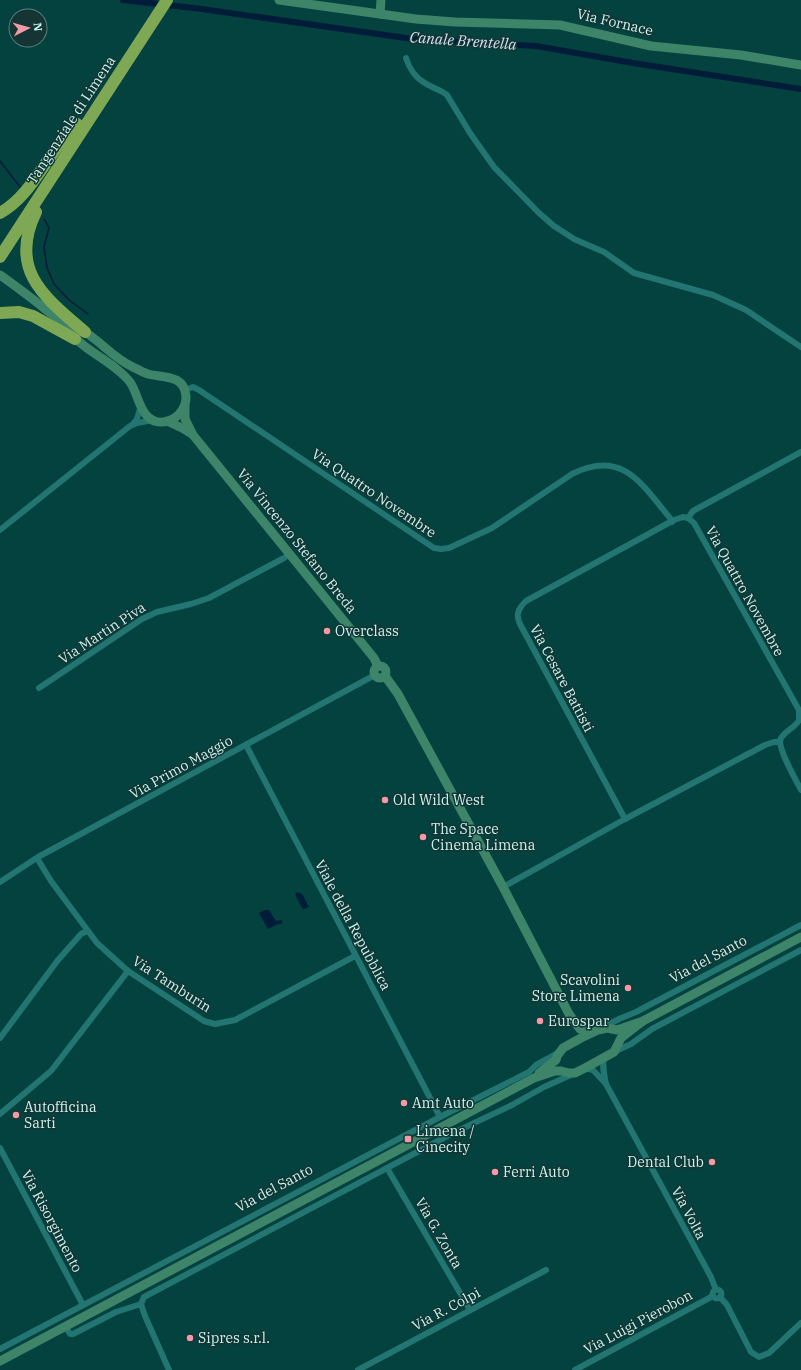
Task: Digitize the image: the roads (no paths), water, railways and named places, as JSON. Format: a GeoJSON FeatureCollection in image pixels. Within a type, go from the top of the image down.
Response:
{"type":"FeatureCollection","features":[{"type":"Feature","properties":{"kind":"highway","name":"Tangenziale di Limena"},"geometry":{"type":"LineString","coordinates":[[136,40],[157,0]]}},
{"type":"Feature","properties":{"kind":"highway","name":"Tangenziale di Limena"},"geometry":{"type":"LineString","coordinates":[[0,243],[80,126],[136,40],[167,0]]}},
{"type":"Feature","properties":{"kind":"highway","name":"Tangenziale di Limena"},"geometry":{"type":"LineString","coordinates":[[0,257],[80,126]]}},
{"type":"Feature","properties":{"kind":"highway"},"geometry":{"type":"LineString","coordinates":[[0,213],[12,206],[25,192],[59,145],[80,126]]}},
{"type":"Feature","properties":{"kind":"highway"},"geometry":{"type":"LineString","coordinates":[[80,126],[72,151],[37,210],[28,231],[26,243],[26,256],[32,275],[42,294],[80,335]]}},
{"type":"Feature","properties":{"kind":"highway"},"geometry":{"type":"LineString","coordinates":[[0,313],[19,312],[80,335]]}},
{"type":"Feature","properties":{"kind":"street","name":"Via Fornace"},"geometry":{"type":"LineString","coordinates":[[279,0],[416,19],[455,22],[560,25],[651,46],[706,50],[801,65]]}},
{"type":"Feature","properties":{"kind":"street"},"geometry":{"type":"LineString","coordinates":[[380,14],[381,0]]}},
{"type":"Feature","properties":{"kind":"street"},"geometry":{"type":"LineString","coordinates":[[406,58],[414,73],[424,83],[442,91],[447,95],[473,138],[494,167],[539,213],[554,226],[574,239],[604,252],[634,273],[713,295],[746,310],[801,347]]}},
{"type":"Feature","properties":{"kind":"street"},"geometry":{"type":"LineString","coordinates":[[0,275],[80,335],[124,363],[147,374],[167,376],[177,381],[184,390]]}},
{"type":"Feature","properties":{"kind":"street"},"geometry":{"type":"LineString","coordinates":[[80,335],[129,381],[148,417],[153,420]]}},
{"type":"Feature","properties":{"kind":"street","name":"Via Quattro Novembre"},"geometry":{"type":"LineString","coordinates":[[184,390],[193,386],[434,548],[449,548],[492,528],[572,474],[580,470],[597,466],[614,466],[624,470],[634,477],[672,522]]}},
{"type":"Feature","properties":{"kind":"street","name":"Via Vincenzo Stefano Breda"},"geometry":{"type":"LineString","coordinates":[[184,390],[186,397],[185,419],[193,435],[374,658],[378,666],[385,668],[386,673],[384,676],[398,694],[569,1014],[580,1029],[594,1031]]}},
{"type":"Feature","properties":{"kind":"street"},"geometry":{"type":"LineString","coordinates":[[0,530],[130,426],[137,419],[141,405]]}},
{"type":"Feature","properties":{"kind":"street"},"geometry":{"type":"LineString","coordinates":[[167,421],[174,420],[185,406]]}},
{"type":"Feature","properties":{"kind":"street"},"geometry":{"type":"LineString","coordinates":[[130,426],[144,421],[153,420]]}},
{"type":"Feature","properties":{"kind":"street","name":"Via Vincenzo Stefano Breda"},"geometry":{"type":"LineString","coordinates":[[153,420],[167,421],[193,435]]}},
{"type":"Feature","properties":{"kind":"street","name":"Via Cesare Battisti"},"geometry":{"type":"LineString","coordinates":[[625,819],[520,624],[518,613],[520,607],[526,601],[672,522],[683,517],[688,518],[693,511],[801,452]]}},
{"type":"Feature","properties":{"kind":"street","name":"Via Quattro Novembre"},"geometry":{"type":"LineString","coordinates":[[688,518],[694,523],[799,710],[800,720]]}},
{"type":"Feature","properties":{"kind":"street","name":"Via Martin Piva"},"geometry":{"type":"LineString","coordinates":[[39,688],[147,616],[209,598],[289,554]]}},
{"type":"Feature","properties":{"kind":"street"},"geometry":{"type":"LineString","coordinates":[[378,666],[374,670],[375,675],[380,678],[384,676]]}},
{"type":"Feature","properties":{"kind":"street","name":"Via Primo Maggio"},"geometry":{"type":"LineString","coordinates":[[0,882],[37,858],[375,675]]}},
{"type":"Feature","properties":{"kind":"street"},"geometry":{"type":"LineString","coordinates":[[800,720],[794,727],[782,736],[780,742],[781,750],[801,790]]}},
{"type":"Feature","properties":{"kind":"street"},"geometry":{"type":"LineString","coordinates":[[503,888],[625,819],[765,745],[780,742]]}},
{"type":"Feature","properties":{"kind":"street","name":"Viale della Repubblica"},"geometry":{"type":"LineString","coordinates":[[246,745],[440,1116]]}},
{"type":"Feature","properties":{"kind":"street","name":"Via Tamburin"},"geometry":{"type":"LineString","coordinates":[[37,858],[51,881],[97,943],[128,971],[209,1023],[220,1023],[234,1020],[355,956]]}},
{"type":"Feature","properties":{"kind":"street","name":"Via del Santo"},"geometry":{"type":"LineString","coordinates":[[534,1078],[569,1044],[636,1012],[801,925]]}},
{"type":"Feature","properties":{"kind":"street"},"geometry":{"type":"LineString","coordinates":[[614,1052],[621,1038],[643,1021],[799,938],[792,930]]}},
{"type":"Feature","properties":{"kind":"street"},"geometry":{"type":"LineString","coordinates":[[0,1038],[58,960],[82,934],[87,931]]}},
{"type":"Feature","properties":{"kind":"street"},"geometry":{"type":"LineString","coordinates":[[168,1370],[141,1304],[144,1297],[453,1133],[512,1105],[544,1087],[631,1044],[652,1029],[801,950]]}},
{"type":"Feature","properties":{"kind":"street"},"geometry":{"type":"LineString","coordinates":[[0,1114],[51,1071],[128,971]]}},
{"type":"Feature","properties":{"kind":"street","name":"Via Vincenzo Stefano Breda"},"geometry":{"type":"LineString","coordinates":[[569,1014],[574,1032],[574,1037],[569,1044]]}},
{"type":"Feature","properties":{"kind":"street","name":"Via del Santo"},"geometry":{"type":"LineString","coordinates":[[594,1031],[604,1028],[611,1030],[624,1028],[643,1021]]}},
{"type":"Feature","properties":{"kind":"street"},"geometry":{"type":"LineString","coordinates":[[611,1030],[618,1038],[618,1043]]}},
{"type":"Feature","properties":{"kind":"street"},"geometry":{"type":"LineString","coordinates":[[558,1055],[557,1065],[562,1071]]}},
{"type":"Feature","properties":{"kind":"street","name":"Via del Santo"},"geometry":{"type":"LineString","coordinates":[[0,1349],[440,1116],[529,1072],[536,1065],[558,1055]]}},
{"type":"Feature","properties":{"kind":"street"},"geometry":{"type":"LineString","coordinates":[[604,1057],[603,1071],[606,1084]]}},
{"type":"Feature","properties":{"kind":"street"},"geometry":{"type":"LineString","coordinates":[[585,1068],[593,1070],[606,1084]]}},
{"type":"Feature","properties":{"kind":"street"},"geometry":{"type":"LineString","coordinates":[[0,1361],[534,1078],[562,1071],[575,1073]]}},
{"type":"Feature","properties":{"kind":"street","name":"Via Volta"},"geometry":{"type":"LineString","coordinates":[[606,1084],[707,1270],[714,1293],[719,1290],[722,1293],[720,1298],[727,1305],[751,1352],[759,1357],[769,1353],[801,1323]]}},
{"type":"Feature","properties":{"kind":"street"},"geometry":{"type":"LineString","coordinates":[[461,1117],[467,1127]]}},
{"type":"Feature","properties":{"kind":"street","name":"Via Risorgimento"},"geometry":{"type":"LineString","coordinates":[[0,1148],[83,1305]]}},
{"type":"Feature","properties":{"kind":"street","name":"Via G. Zonta"},"geometry":{"type":"LineString","coordinates":[[388,1168],[470,1310]]}},
{"type":"Feature","properties":{"kind":"street","name":"Via del Santo"},"geometry":{"type":"LineString","coordinates":[[298,1204],[303,1213]]}},
{"type":"Feature","properties":{"kind":"street","name":"Via R. Colpi"},"geometry":{"type":"LineString","coordinates":[[358,1370],[546,1270]]}},
{"type":"Feature","properties":{"kind":"street","name":"Via Luigi Pierobon"},"geometry":{"type":"LineString","coordinates":[[575,1370],[714,1293]]}},
{"type":"Feature","properties":{"kind":"street"},"geometry":{"type":"LineString","coordinates":[[65,1326],[70,1334],[73,1334],[116,1312],[141,1304]]}},
{"type":"Feature","properties":{"kind":"water"},"geometry":{"type":"Polygon","coordinates":[[[297,892],[302,894],[309,907],[304,909],[302,908],[295,894],[297,892]]]}},
{"type":"Feature","properties":{"kind":"water"},"geometry":{"type":"Polygon","coordinates":[[[269,910],[276,921],[282,920],[282,924],[278,924],[268,929],[259,913],[269,910]]]}},
{"type":"Feature","properties":{"kind":"waterway","name":"Canale Brentella"},"geometry":{"type":"LineString","coordinates":[[123,0],[202,9],[413,39],[536,46],[633,63],[801,89]]}},
{"type":"Feature","properties":{"kind":"waterway"},"geometry":{"type":"LineString","coordinates":[[0,161],[20,187]]}},
{"type":"Feature","properties":{"kind":"waterway"},"geometry":{"type":"LineString","coordinates":[[44,219],[49,228],[44,247],[47,268],[54,284],[69,300],[88,314]]}},
{"type":"Feature","properties":{"kind":"place","name":"Overclass"},"geometry":{"type":"Point","coordinates":[327,631]}},
{"type":"Feature","properties":{"kind":"place","name":"Old Wild West"},"geometry":{"type":"Point","coordinates":[385,800]}},
{"type":"Feature","properties":{"kind":"place","name":"The Space Cinema Limena"},"geometry":{"type":"Point","coordinates":[423,837]}},
{"type":"Feature","properties":{"kind":"place","name":"Scavolini Store Limena"},"geometry":{"type":"Point","coordinates":[628,988]}},
{"type":"Feature","properties":{"kind":"place","name":"Eurospar"},"geometry":{"type":"Point","coordinates":[540,1021]}},
{"type":"Feature","properties":{"kind":"place","name":"Amt Auto"},"geometry":{"type":"Point","coordinates":[404,1103]}},
{"type":"Feature","properties":{"kind":"place","name":"Autofficina Sarti"},"geometry":{"type":"Point","coordinates":[16,1115]}},
{"type":"Feature","properties":{"kind":"place","name":"Limena / Cinecity"},"geometry":{"type":"Point","coordinates":[408,1139]}},
{"type":"Feature","properties":{"kind":"place","name":"Dental Club"},"geometry":{"type":"Point","coordinates":[712,1162]}},
{"type":"Feature","properties":{"kind":"place","name":"Ferri Auto"},"geometry":{"type":"Point","coordinates":[495,1172]}},
{"type":"Feature","properties":{"kind":"place","name":"Sipres s.r.l."},"geometry":{"type":"Point","coordinates":[190,1338]}}]}
